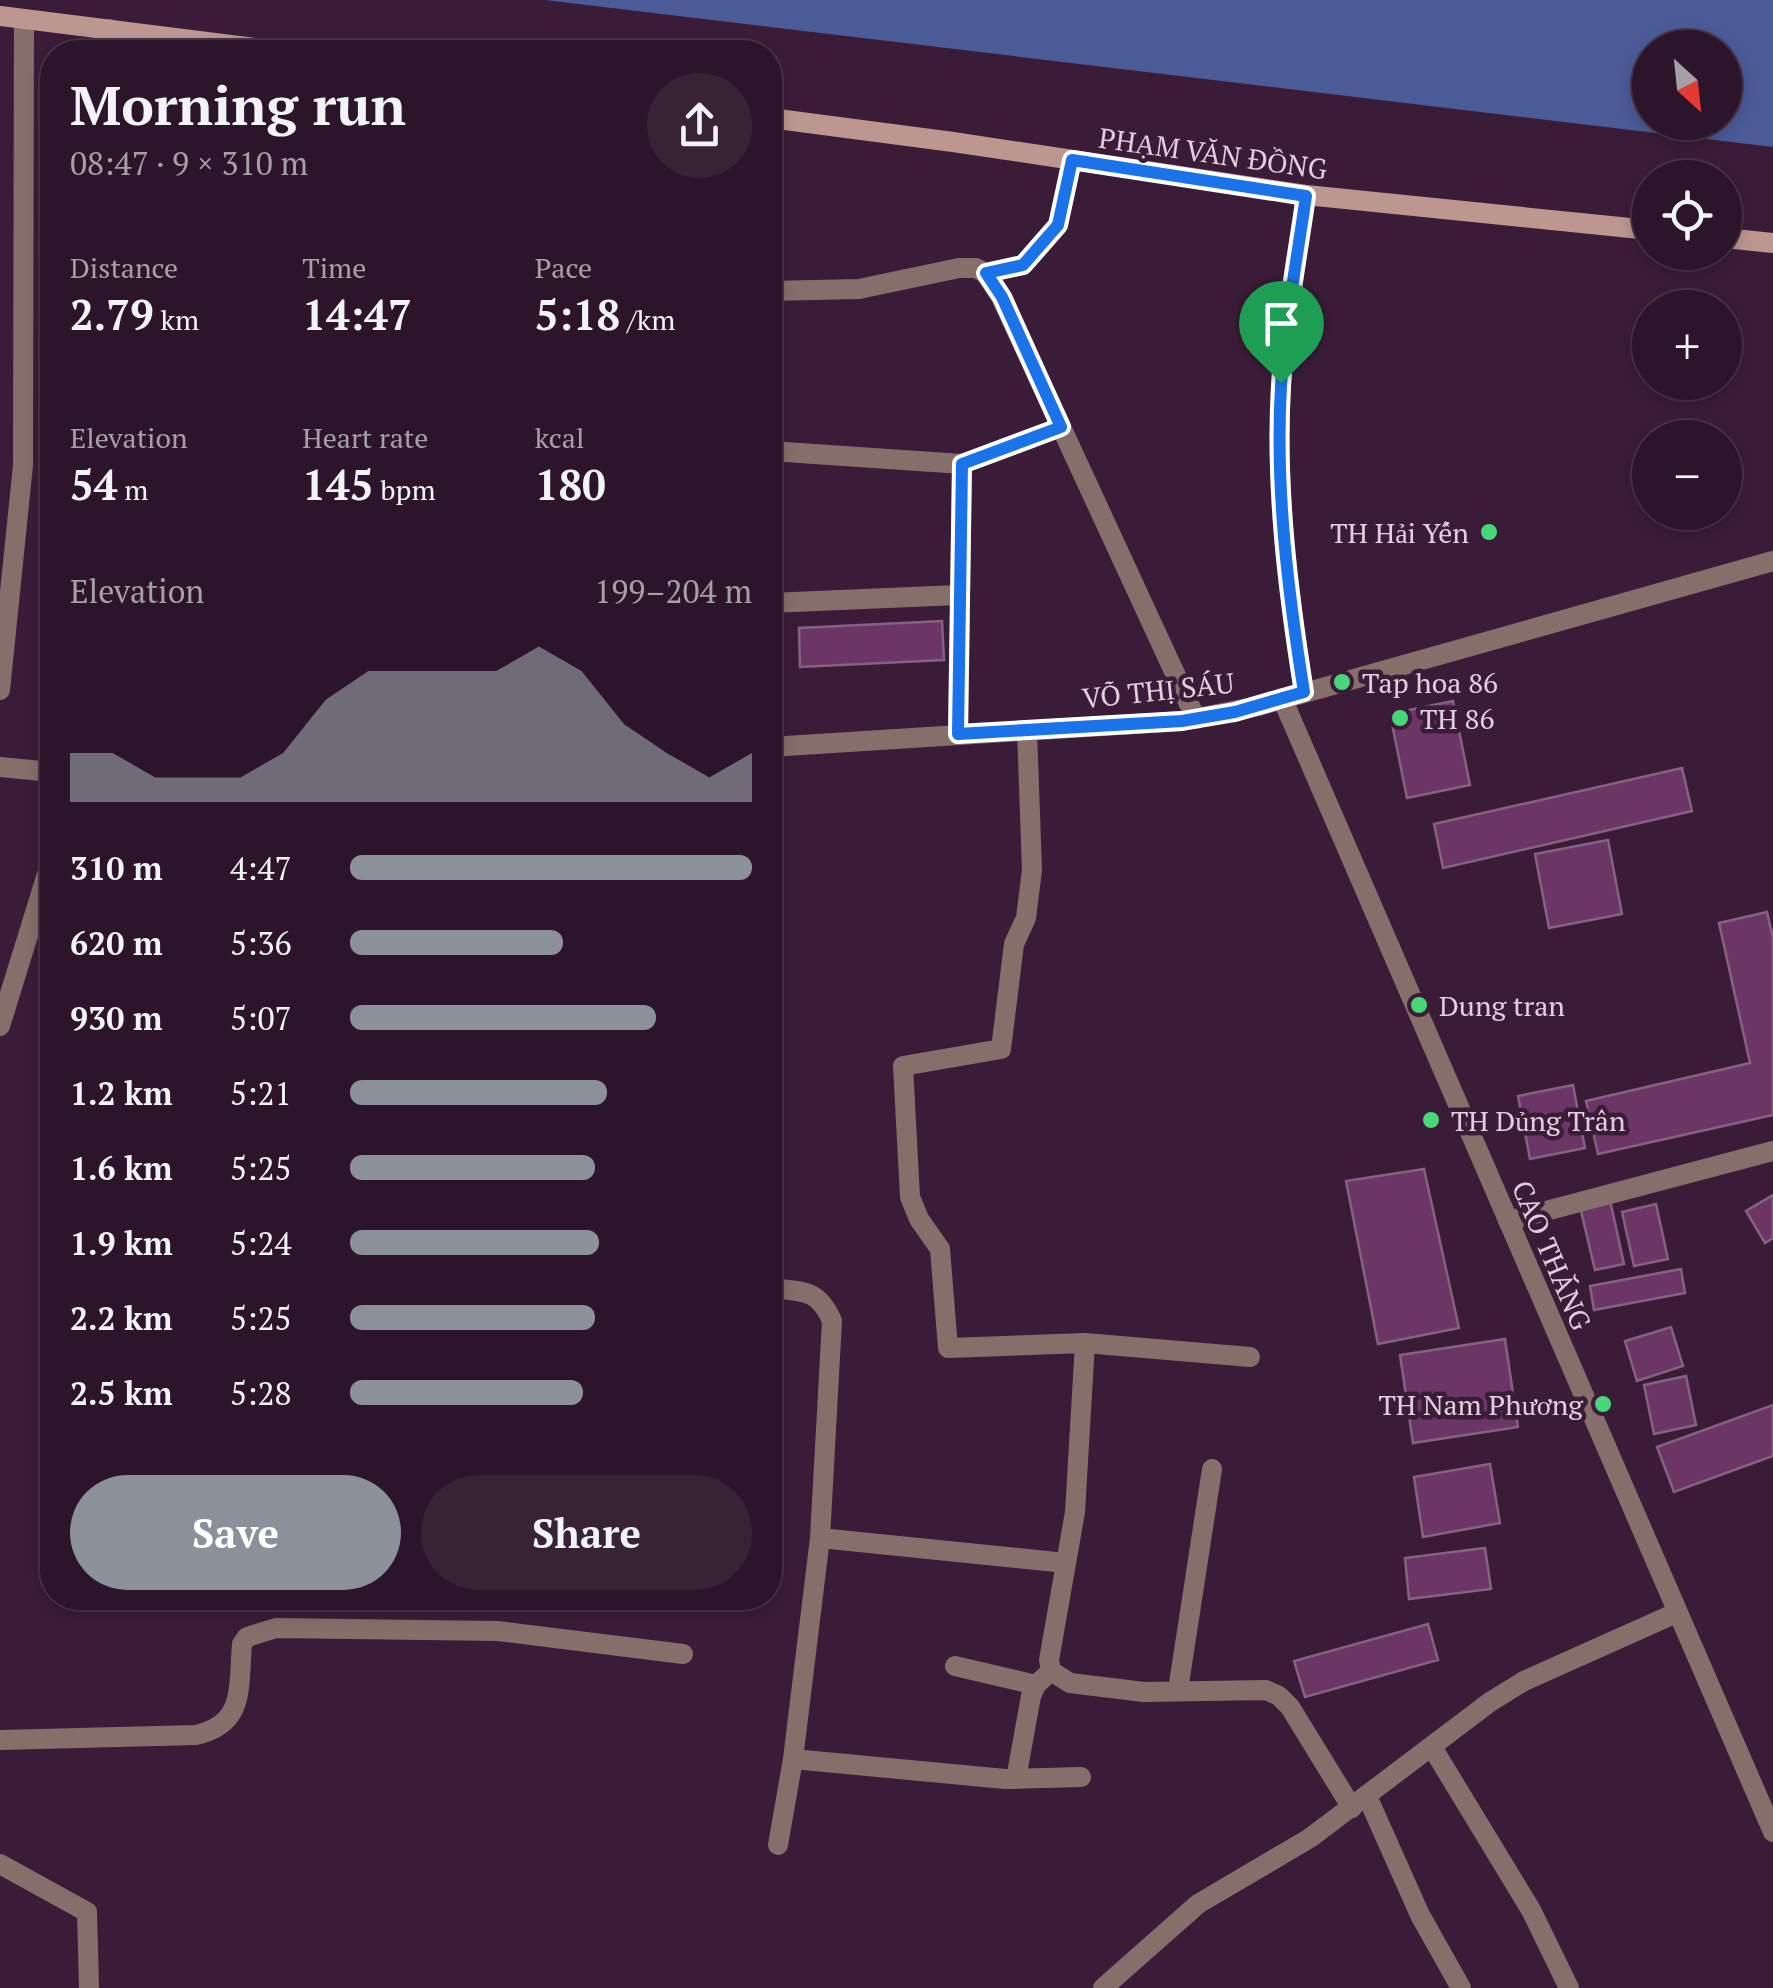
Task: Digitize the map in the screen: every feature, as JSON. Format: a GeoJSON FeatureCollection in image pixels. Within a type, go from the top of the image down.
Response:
{"type":"FeatureCollection","features":[{"type":"Feature","properties":{"kind":"street"},"geometry":{"type":"LineString","coordinates":[[0,16],[190,40]]}},
{"type":"Feature","properties":{"kind":"street"},"geometry":{"type":"LineString","coordinates":[[0,690],[23,466],[24,19]]}},
{"type":"Feature","properties":{"kind":"street"},"geometry":{"type":"LineString","coordinates":[[109,30],[111,40]]}},
{"type":"Feature","properties":{"kind":"street","name":"PHẠM VĂN ĐỒNG"},"geometry":{"type":"LineString","coordinates":[[782,120],[1306,196],[1632,228]]}},
{"type":"Feature","properties":{"kind":"street"},"geometry":{"type":"LineString","coordinates":[[986,273],[1023,265],[1058,225],[1072,160]]}},
{"type":"Feature","properties":{"kind":"street"},"geometry":{"type":"LineString","coordinates":[[1304,692],[1290,606],[1279,435],[1281,383],[1306,196]]}},
{"type":"Feature","properties":{"kind":"street"},"geometry":{"type":"LineString","coordinates":[[1742,239],[1773,242]]}},
{"type":"Feature","properties":{"kind":"street"},"geometry":{"type":"LineString","coordinates":[[782,291],[859,290],[959,268],[976,268],[986,273],[1002,297],[1196,719]]}},
{"type":"Feature","properties":{"kind":"street"},"geometry":{"type":"LineString","coordinates":[[782,451],[962,464],[1061,427]]}},
{"type":"Feature","properties":{"kind":"street"},"geometry":{"type":"LineString","coordinates":[[958,734],[962,464]]}},
{"type":"Feature","properties":{"kind":"street","name":"VÕ THỊ SÁU"},"geometry":{"type":"LineString","coordinates":[[782,746],[1196,719],[1773,561]]}},
{"type":"Feature","properties":{"kind":"street"},"geometry":{"type":"LineString","coordinates":[[782,602],[958,595]]}},
{"type":"Feature","properties":{"kind":"street","name":"CAO THẮNG"},"geometry":{"type":"LineString","coordinates":[[1282,698],[1773,1832]]}},
{"type":"Feature","properties":{"kind":"street"},"geometry":{"type":"LineString","coordinates":[[1027,730],[1032,870],[1026,918],[1014,944],[1001,1049],[903,1066],[910,1197],[919,1219],[940,1249],[948,1348],[1085,1344],[1250,1357]]}},
{"type":"Feature","properties":{"kind":"street"},"geometry":{"type":"LineString","coordinates":[[0,767],[40,771]]}},
{"type":"Feature","properties":{"kind":"street"},"geometry":{"type":"LineString","coordinates":[[0,1026],[40,897]]}},
{"type":"Feature","properties":{"kind":"street"},"geometry":{"type":"LineString","coordinates":[[1508,1221],[1773,1152]]}},
{"type":"Feature","properties":{"kind":"street"},"geometry":{"type":"LineString","coordinates":[[778,1845],[793,1759],[820,1538],[832,1320],[817,1296],[782,1289]]}},
{"type":"Feature","properties":{"kind":"street"},"geometry":{"type":"LineString","coordinates":[[1016,1779],[1049,1660],[1076,1512],[1085,1344]]}},
{"type":"Feature","properties":{"kind":"street"},"geometry":{"type":"LineString","coordinates":[[1178,1690],[1212,1469]]}},
{"type":"Feature","properties":{"kind":"street"},"geometry":{"type":"LineString","coordinates":[[820,1538],[1066,1563]]}},
{"type":"Feature","properties":{"kind":"street"},"geometry":{"type":"LineString","coordinates":[[1103,1988],[1198,1904],[1310,1838],[1490,1702],[1524,1681],[1676,1613]]}},
{"type":"Feature","properties":{"kind":"street"},"geometry":{"type":"LineString","coordinates":[[0,1740],[196,1735],[216,1730],[231,1717],[237,1700],[242,1644],[247,1637],[276,1628],[498,1631],[683,1654]]}},
{"type":"Feature","properties":{"kind":"street"},"geometry":{"type":"LineString","coordinates":[[955,1666],[1144,1692],[1266,1690],[1279,1696],[1360,1802],[1461,1988]]}},
{"type":"Feature","properties":{"kind":"street"},"geometry":{"type":"LineString","coordinates":[[1432,1746],[1531,1910],[1569,1988]]}},
{"type":"Feature","properties":{"kind":"street"},"geometry":{"type":"LineString","coordinates":[[793,1759],[1016,1779],[1081,1776]]}},
{"type":"Feature","properties":{"kind":"street"},"geometry":{"type":"LineString","coordinates":[[0,1864],[86,1912],[89,1988]]}},
{"type":"Feature","properties":{"kind":"water"},"geometry":{"type":"Polygon","coordinates":[[[545,0],[1773,0],[1773,147],[1715,140],[1742,140],[1742,30],[1632,30],[1632,130],[545,0]]]}},
{"type":"Feature","properties":{"kind":"building"},"geometry":{"type":"Polygon","coordinates":[[[942,621],[944,660],[800,667],[799,628],[942,621]]]}},
{"type":"Feature","properties":{"kind":"building"},"geometry":{"type":"Polygon","coordinates":[[[1453,701],[1470,785],[1407,798],[1390,714],[1453,701]]]}},
{"type":"Feature","properties":{"kind":"building"},"geometry":{"type":"Polygon","coordinates":[[[1682,768],[1692,811],[1443,868],[1434,824],[1682,768]]]}},
{"type":"Feature","properties":{"kind":"building"},"geometry":{"type":"Polygon","coordinates":[[[1608,840],[1622,914],[1549,928],[1535,854],[1608,840]]]}},
{"type":"Feature","properties":{"kind":"building"},"geometry":{"type":"Polygon","coordinates":[[[1767,912],[1773,938],[1773,1115],[1598,1154],[1586,1101],[1750,1063],[1719,923],[1767,912]]]}},
{"type":"Feature","properties":{"kind":"building"},"geometry":{"type":"Polygon","coordinates":[[[1573,1085],[1585,1148],[1530,1159],[1518,1096],[1573,1085]]]}},
{"type":"Feature","properties":{"kind":"building"},"geometry":{"type":"Polygon","coordinates":[[[1424,1169],[1459,1328],[1378,1344],[1346,1181],[1424,1169]]]}},
{"type":"Feature","properties":{"kind":"building"},"geometry":{"type":"Polygon","coordinates":[[[1773,1195],[1773,1238],[1765,1243],[1746,1211],[1773,1195]]]}},
{"type":"Feature","properties":{"kind":"building"},"geometry":{"type":"Polygon","coordinates":[[[1610,1200],[1624,1264],[1595,1270],[1580,1207],[1610,1200]]]}},
{"type":"Feature","properties":{"kind":"building"},"geometry":{"type":"Polygon","coordinates":[[[1656,1204],[1668,1259],[1634,1266],[1622,1212],[1656,1204]]]}},
{"type":"Feature","properties":{"kind":"building"},"geometry":{"type":"Polygon","coordinates":[[[1681,1269],[1685,1293],[1594,1310],[1590,1286],[1681,1269]]]}},
{"type":"Feature","properties":{"kind":"building"},"geometry":{"type":"Polygon","coordinates":[[[1671,1327],[1683,1366],[1637,1381],[1625,1341],[1671,1327]]]}},
{"type":"Feature","properties":{"kind":"building"},"geometry":{"type":"Polygon","coordinates":[[[1505,1339],[1518,1427],[1413,1443],[1400,1355],[1505,1339]]]}},
{"type":"Feature","properties":{"kind":"building"},"geometry":{"type":"Polygon","coordinates":[[[1686,1376],[1696,1425],[1654,1434],[1644,1385],[1686,1376]]]}},
{"type":"Feature","properties":{"kind":"building"},"geometry":{"type":"Polygon","coordinates":[[[1773,1405],[1773,1456],[1674,1492],[1657,1447],[1773,1405]]]}},
{"type":"Feature","properties":{"kind":"building"},"geometry":{"type":"Polygon","coordinates":[[[1490,1464],[1500,1523],[1423,1537],[1414,1477],[1490,1464]]]}},
{"type":"Feature","properties":{"kind":"building"},"geometry":{"type":"Polygon","coordinates":[[[1485,1548],[1491,1589],[1409,1599],[1405,1558],[1485,1548]]]}},
{"type":"Feature","properties":{"kind":"building"},"geometry":{"type":"Polygon","coordinates":[[[1428,1624],[1438,1660],[1305,1697],[1294,1661],[1428,1624]]]}},
{"type":"Feature","properties":{"kind":"place","name":"TH Hải Yến"},"geometry":{"type":"Point","coordinates":[1489,532]}},
{"type":"Feature","properties":{"kind":"place","name":"Tap hoa 86"},"geometry":{"type":"Point","coordinates":[1342,682]}},
{"type":"Feature","properties":{"kind":"place","name":"TH 86"},"geometry":{"type":"Point","coordinates":[1400,718]}},
{"type":"Feature","properties":{"kind":"place","name":"Dung tran"},"geometry":{"type":"Point","coordinates":[1419,1005]}},
{"type":"Feature","properties":{"kind":"place","name":"TH Dủng Trân"},"geometry":{"type":"Point","coordinates":[1431,1120]}},
{"type":"Feature","properties":{"kind":"place","name":"TH Nam Phương"},"geometry":{"type":"Point","coordinates":[1603,1404]}},
{"type":"Feature","properties":{"kind":"route"},"geometry":{"type":"LineString","coordinates":[[1072,160],[1306,196],[1281,383],[1279,435],[1290,606],[1304,692],[1235,712],[1182,721],[958,734],[962,464],[1061,427],[1002,297],[986,273],[1023,265],[1058,225],[1072,160]]}}]}
